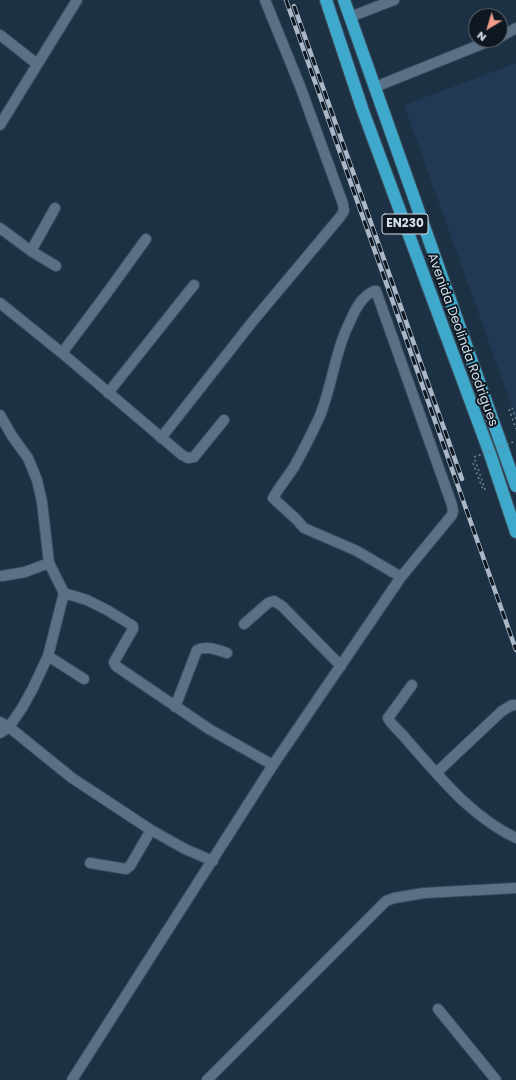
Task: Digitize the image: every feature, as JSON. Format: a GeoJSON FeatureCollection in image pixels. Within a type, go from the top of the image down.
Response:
{"type":"FeatureCollection","features":[{"type":"Feature","properties":{"kind":"highway","name":"Avenida Deolinda Rodrigues"},"geometry":{"type":"LineString","coordinates":[[326,0],[363,111],[490,454],[516,532]]}},
{"type":"Feature","properties":{"kind":"highway","name":"Avenida Deolinda Rodrigues"},"geometry":{"type":"LineString","coordinates":[[344,0],[515,478]]}},
{"type":"Feature","properties":{"kind":"street"},"geometry":{"type":"LineString","coordinates":[[2,118],[77,0]]}},
{"type":"Feature","properties":{"kind":"street"},"geometry":{"type":"LineString","coordinates":[[161,438],[253,321],[344,211],[343,204],[300,86],[265,0]]}},
{"type":"Feature","properties":{"kind":"street"},"geometry":{"type":"LineString","coordinates":[[350,17],[394,0]]}},
{"type":"Feature","properties":{"kind":"street"},"geometry":{"type":"LineString","coordinates":[[0,35],[37,64]]}},
{"type":"Feature","properties":{"kind":"street"},"geometry":{"type":"LineString","coordinates":[[375,87],[472,48]]}},
{"type":"Feature","properties":{"kind":"street"},"geometry":{"type":"LineString","coordinates":[[31,251],[55,208]]}},
{"type":"Feature","properties":{"kind":"street"},"geometry":{"type":"LineString","coordinates":[[0,228],[31,251],[56,266]]}},
{"type":"Feature","properties":{"kind":"street"},"geometry":{"type":"LineString","coordinates":[[62,353],[146,239]]}},
{"type":"Feature","properties":{"kind":"street"},"geometry":{"type":"LineString","coordinates":[[108,393],[194,285]]}},
{"type":"Feature","properties":{"kind":"street"},"geometry":{"type":"LineString","coordinates":[[72,1080],[273,765],[401,576],[454,511],[376,291],[374,291],[363,299],[357,306],[342,340],[320,416],[309,440],[293,468],[273,498],[304,528],[357,551],[401,576]]}},
{"type":"Feature","properties":{"kind":"street"},"geometry":{"type":"LineString","coordinates":[[0,303],[62,353],[182,455],[188,458],[194,457],[224,420]]}},
{"type":"Feature","properties":{"kind":"street"},"geometry":{"type":"LineString","coordinates":[[0,416],[28,458],[37,480],[42,502],[49,564],[64,593],[48,656],[32,690],[4,730]]}},
{"type":"Feature","properties":{"kind":"street"},"geometry":{"type":"LineString","coordinates":[[2,576],[25,572],[49,564]]}},
{"type":"Feature","properties":{"kind":"street"},"geometry":{"type":"LineString","coordinates":[[64,593],[87,600],[131,624],[133,629],[114,662],[116,666],[209,729],[273,765]]}},
{"type":"Feature","properties":{"kind":"street"},"geometry":{"type":"LineString","coordinates":[[244,624],[268,603],[274,601],[282,606],[340,666]]}},
{"type":"Feature","properties":{"kind":"street"},"geometry":{"type":"LineString","coordinates":[[175,707],[197,650],[202,648],[216,649],[227,653]]}},
{"type":"Feature","properties":{"kind":"street"},"geometry":{"type":"LineString","coordinates":[[48,656],[84,678]]}},
{"type":"Feature","properties":{"kind":"street"},"geometry":{"type":"LineString","coordinates":[[412,685],[388,718],[389,721],[452,790],[478,815],[516,838]]}},
{"type":"Feature","properties":{"kind":"street"},"geometry":{"type":"LineString","coordinates":[[436,773],[502,711],[512,705],[516,705]]}},
{"type":"Feature","properties":{"kind":"street"},"geometry":{"type":"LineString","coordinates":[[0,722],[4,730],[72,778],[151,830],[185,849],[212,861]]}},
{"type":"Feature","properties":{"kind":"street"},"geometry":{"type":"LineString","coordinates":[[90,863],[126,869],[130,866],[151,830]]}},
{"type":"Feature","properties":{"kind":"street"},"geometry":{"type":"LineString","coordinates":[[207,1080],[386,901],[424,892],[516,888]]}},
{"type":"Feature","properties":{"kind":"street"},"geometry":{"type":"LineString","coordinates":[[438,1009],[496,1080]]}},
{"type":"Feature","properties":{"kind":"path"},"geometry":{"type":"LineString","coordinates":[[516,419],[512,408],[508,409],[516,429]]}},
{"type":"Feature","properties":{"kind":"path"},"geometry":{"type":"LineString","coordinates":[[474,463],[483,490],[485,489],[474,457],[516,441]]}},
{"type":"Feature","properties":{"kind":"shaded area"},"geometry":{"type":"Polygon","coordinates":[[[516,63],[516,418],[404,105],[516,63]]]}},
{"type":"Feature","properties":{"kind":"railway"},"geometry":{"type":"LineString","coordinates":[[286,0],[516,650]]}},
{"type":"Feature","properties":{"kind":"railway"},"geometry":{"type":"LineString","coordinates":[[294,6],[462,479]]}}]}
